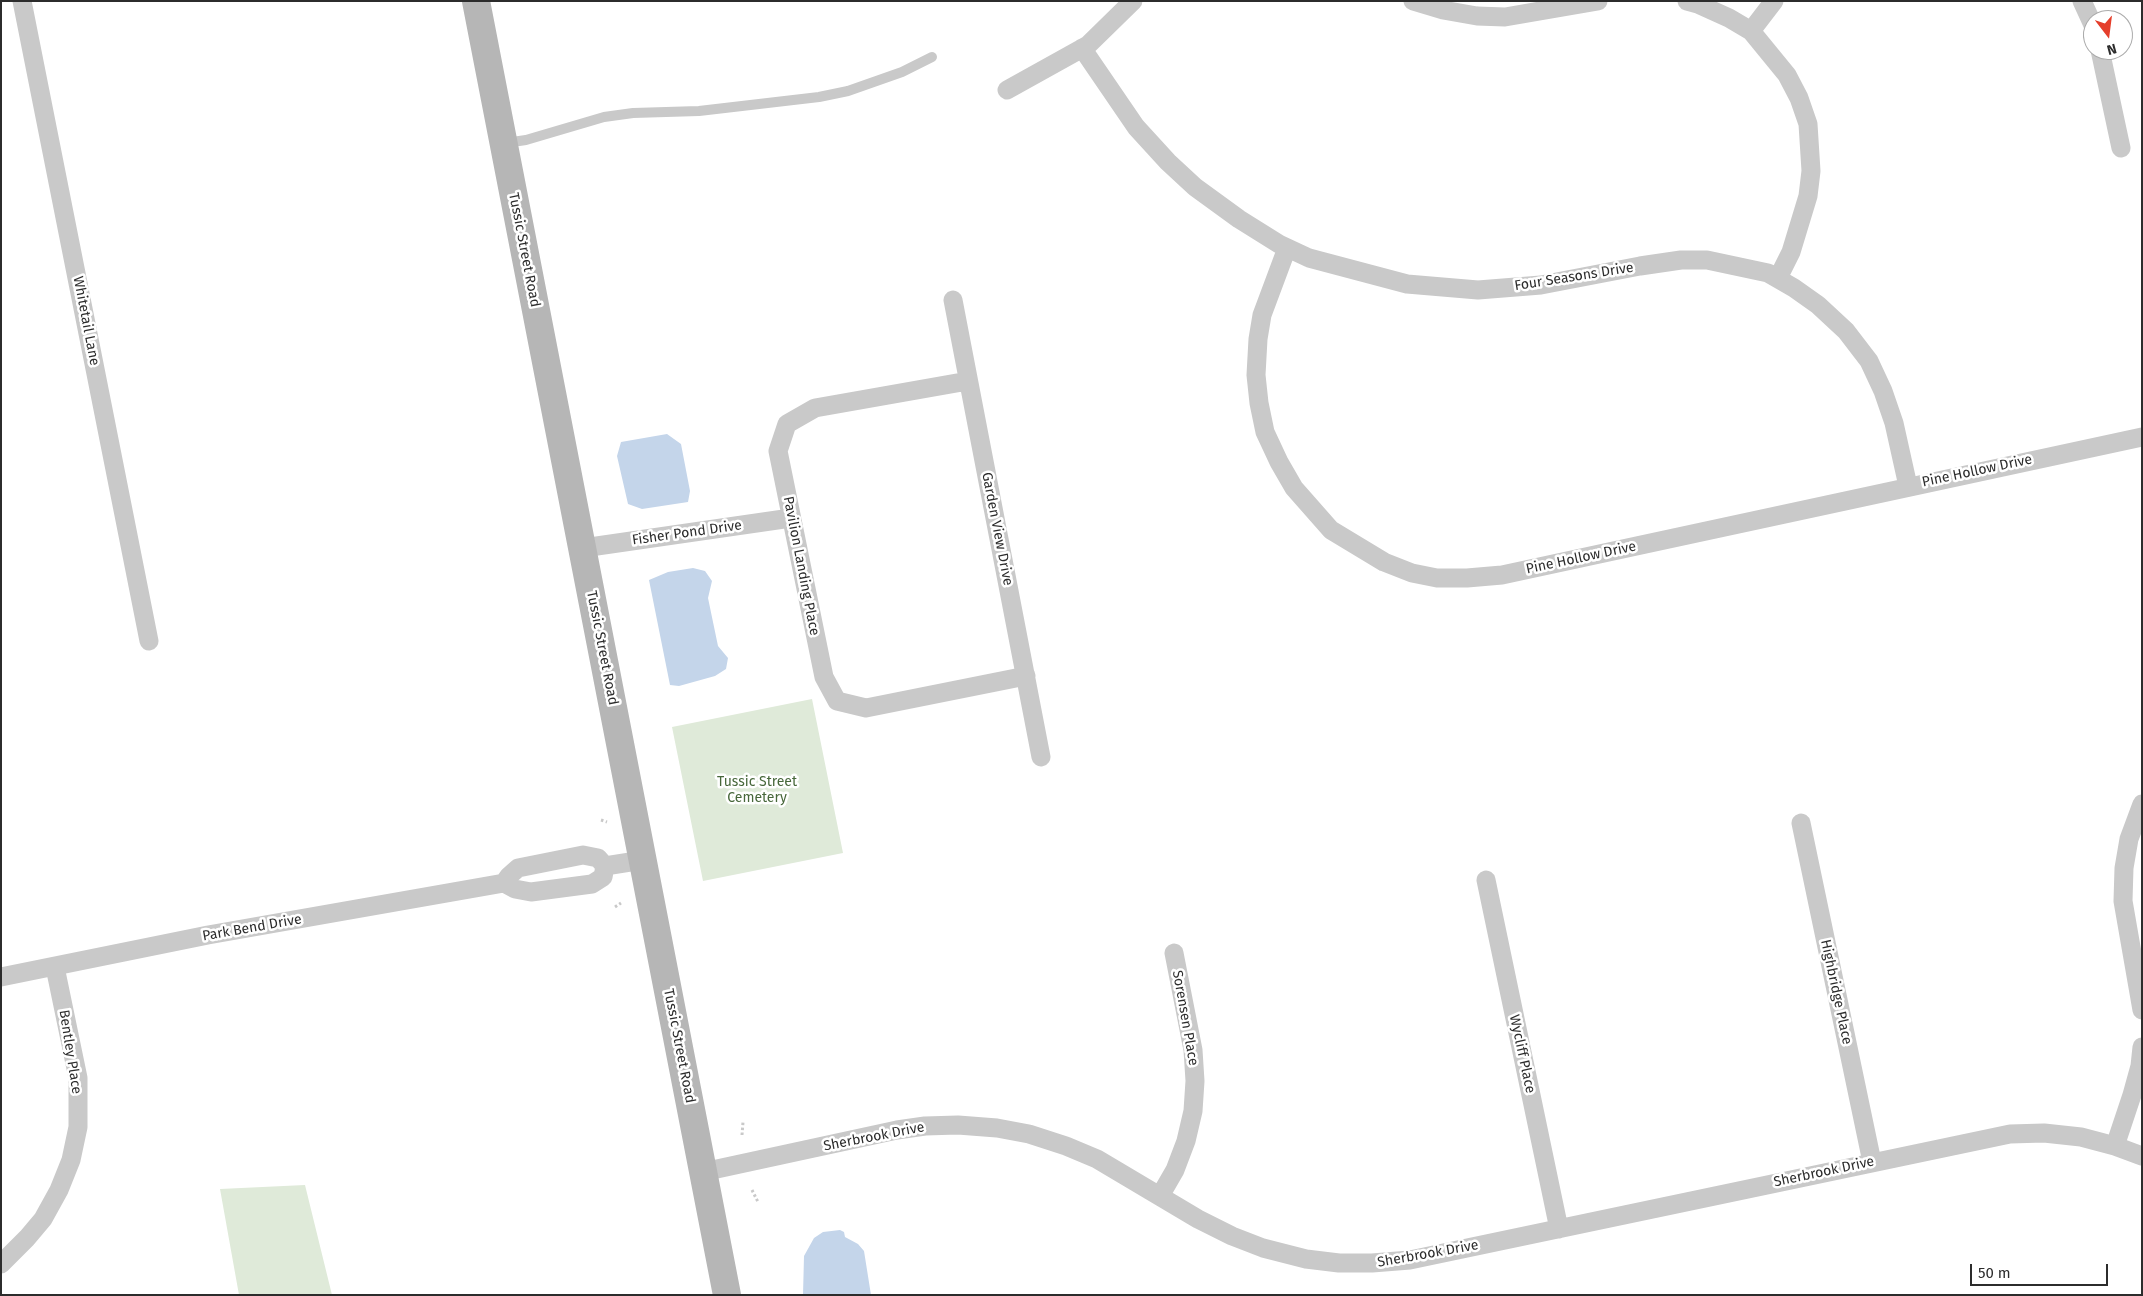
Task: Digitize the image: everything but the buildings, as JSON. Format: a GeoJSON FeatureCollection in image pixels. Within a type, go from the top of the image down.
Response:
{"type":"FeatureCollection","features":[{"type":"Feature","properties":{"kind":"main road","name":"Tussic Street Road"},"geometry":{"type":"LineString","coordinates":[[476,1],[727,1295]]}},
{"type":"Feature","properties":{"kind":"street","name":"Whitetail Lane"},"geometry":{"type":"LineString","coordinates":[[22,1],[149,640]]}},
{"type":"Feature","properties":{"kind":"street"},"geometry":{"type":"LineString","coordinates":[[1007,90],[1088,45],[1133,1]]}},
{"type":"Feature","properties":{"kind":"street"},"geometry":{"type":"LineString","coordinates":[[1413,1],[1443,10],[1477,16],[1506,18],[1598,1]]}},
{"type":"Feature","properties":{"kind":"street"},"geometry":{"type":"LineString","coordinates":[[1687,1],[1729,18],[1751,30],[1787,75],[1799,98],[1808,124],[1811,171],[1808,196],[1791,252],[1778,278]]}},
{"type":"Feature","properties":{"kind":"street"},"geometry":{"type":"LineString","coordinates":[[1751,30],[1774,1]]}},
{"type":"Feature","properties":{"kind":"street","name":"Four Seasons Drive"},"geometry":{"type":"LineString","coordinates":[[1082,48],[1136,127],[1168,162],[1195,187],[1239,219],[1287,248],[1309,258],[1407,284],[1478,290],[1541,285],[1681,260],[1707,260],[1736,265],[1768,273],[1778,278],[1818,305],[1846,331],[1869,361],[1883,390],[1894,424],[1908,486]]}},
{"type":"Feature","properties":{"kind":"street"},"geometry":{"type":"LineString","coordinates":[[2102,60],[2121,148]]}},
{"type":"Feature","properties":{"kind":"street","name":"Pine Hollow Drive"},"geometry":{"type":"LineString","coordinates":[[1287,248],[1262,315],[1258,339],[1256,375],[1265,432],[1294,488],[1312,511],[1331,530],[1384,562],[1412,573],[1437,578],[1502,575],[2142,437]]}},
{"type":"Feature","properties":{"kind":"street","name":"Garden View Drive"},"geometry":{"type":"LineString","coordinates":[[953,300],[1041,757]]}},
{"type":"Feature","properties":{"kind":"street","name":"Pavilion Landing Place"},"geometry":{"type":"LineString","coordinates":[[968,381],[814,408],[787,424],[778,451],[791,518],[824,677],[836,700],[866,708],[1026,676]]}},
{"type":"Feature","properties":{"kind":"street","name":"Fisher Pond Drive"},"geometry":{"type":"LineString","coordinates":[[583,548],[791,518]]}},
{"type":"Feature","properties":{"kind":"street"},"geometry":{"type":"LineString","coordinates":[[2142,804],[2129,839],[2124,868],[2123,901],[2142,1010]]}},
{"type":"Feature","properties":{"kind":"street","name":"Highbridge Place"},"geometry":{"type":"LineString","coordinates":[[1801,823],[1872,1162]]}},
{"type":"Feature","properties":{"kind":"street"},"geometry":{"type":"LineString","coordinates":[[504,883],[508,876],[518,868],[583,855],[598,858],[605,866],[643,860]]}},
{"type":"Feature","properties":{"kind":"street","name":"Park Bend Drive"},"geometry":{"type":"LineString","coordinates":[[1,977],[208,935],[504,883],[515,889],[531,892],[592,884],[602,877],[605,866]]}},
{"type":"Feature","properties":{"kind":"street","name":"Wycliff Place"},"geometry":{"type":"LineString","coordinates":[[1486,880],[1559,1229]]}},
{"type":"Feature","properties":{"kind":"street","name":"Sorensen Place"},"geometry":{"type":"LineString","coordinates":[[1160,1196],[1174,1170],[1186,1141],[1193,1111],[1195,1081],[1193,1050],[1174,953]]}},
{"type":"Feature","properties":{"kind":"street","name":"Bentley Place"},"geometry":{"type":"LineString","coordinates":[[1,1264],[43,1219],[59,1190],[71,1160],[78,1127],[78,1078],[55,967]]}},
{"type":"Feature","properties":{"kind":"street"},"geometry":{"type":"LineString","coordinates":[[2116,1146],[2140,1066],[2142,1047]]}},
{"type":"Feature","properties":{"kind":"street","name":"Sherbrook Drive"},"geometry":{"type":"LineString","coordinates":[[703,1172],[897,1130],[925,1126],[958,1125],[1013,1131],[1066,1146],[1097,1159],[1232,1236],[1263,1248],[1306,1259],[1372,1264],[1410,1260],[2010,1134],[2044,1133],[2081,1137],[2116,1146],[2142,1156]]}},
{"type":"Feature","properties":{"kind":"lane"},"geometry":{"type":"LineString","coordinates":[[503,143],[526,140],[604,117],[633,113],[698,111],[819,97],[848,90],[902,72],[932,57]]}},
{"type":"Feature","properties":{"kind":"path"},"geometry":{"type":"LineString","coordinates":[[601,820],[607,822]]}},
{"type":"Feature","properties":{"kind":"path"},"geometry":{"type":"LineString","coordinates":[[615,907],[621,902]]}},
{"type":"Feature","properties":{"kind":"path"},"geometry":{"type":"LineString","coordinates":[[742,1135],[743,1122]]}},
{"type":"Feature","properties":{"kind":"path"},"geometry":{"type":"LineString","coordinates":[[752,1190],[758,1202]]}},
{"type":"Feature","properties":{"kind":"green space","name":"Tussic Street Cemetery"},"geometry":{"type":"Polygon","coordinates":[[[812,699],[843,853],[703,881],[672,727],[812,699]]]}},
{"type":"Feature","properties":{"kind":"green space"},"geometry":{"type":"Polygon","coordinates":[[[305,1185],[332,1295],[239,1295],[220,1189],[305,1185]]]}},
{"type":"Feature","properties":{"kind":"water"},"geometry":{"type":"Polygon","coordinates":[[[667,434],[681,444],[690,491],[688,502],[642,509],[628,504],[617,456],[621,442],[667,434]]]}},
{"type":"Feature","properties":{"kind":"water"},"geometry":{"type":"Polygon","coordinates":[[[693,568],[705,571],[712,581],[708,598],[718,646],[728,658],[726,669],[715,676],[679,686],[670,685],[649,580],[668,572],[693,568]]]}},
{"type":"Feature","properties":{"kind":"water"},"geometry":{"type":"Polygon","coordinates":[[[840,1230],[844,1232],[845,1237],[858,1244],[864,1251],[871,1295],[803,1295],[804,1256],[814,1238],[823,1232],[840,1230]]]}}]}
